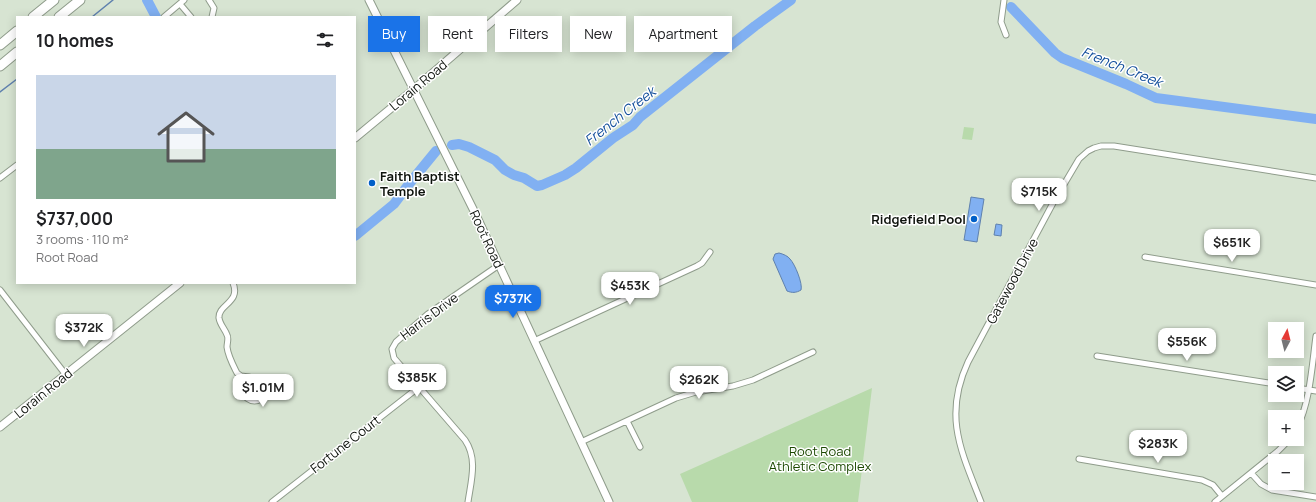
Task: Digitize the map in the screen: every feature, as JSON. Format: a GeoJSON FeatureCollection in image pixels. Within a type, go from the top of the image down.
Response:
{"type":"FeatureCollection","features":[{"type":"Feature","properties":{"kind":"highway"},"geometry":{"type":"LineString","coordinates":[[34,16],[54,0]]}},
{"type":"Feature","properties":{"kind":"highway"},"geometry":{"type":"LineString","coordinates":[[60,16],[80,0]]}},
{"type":"Feature","properties":{"kind":"highway"},"geometry":{"type":"LineString","coordinates":[[0,45],[16,31]]}},
{"type":"Feature","properties":{"kind":"highway"},"geometry":{"type":"LineString","coordinates":[[0,66],[16,53]]}},
{"type":"Feature","properties":{"kind":"street"},"geometry":{"type":"LineString","coordinates":[[209,0],[214,8],[212,16]]}},
{"type":"Feature","properties":{"kind":"street","name":"Root Road"},"geometry":{"type":"LineString","coordinates":[[369,0],[499,265],[609,502]]}},
{"type":"Feature","properties":{"kind":"street","name":"Lorain Road"},"geometry":{"type":"LineString","coordinates":[[356,137],[517,0]]}},
{"type":"Feature","properties":{"kind":"street"},"geometry":{"type":"LineString","coordinates":[[1004,0],[1001,22],[1006,35]]}},
{"type":"Feature","properties":{"kind":"street"},"geometry":{"type":"LineString","coordinates":[[165,16],[182,2],[190,16]]}},
{"type":"Feature","properties":{"kind":"street","name":"Gatewood Drive"},"geometry":{"type":"LineString","coordinates":[[981,502],[957,433],[955,411],[958,389],[968,362],[1004,294],[1075,165],[1083,154],[1101,146],[1114,146],[1316,178]]}},
{"type":"Feature","properties":{"kind":"street"},"geometry":{"type":"LineString","coordinates":[[0,178],[16,166]]}},
{"type":"Feature","properties":{"kind":"street"},"geometry":{"type":"LineString","coordinates":[[12,169],[16,173]]}},
{"type":"Feature","properties":{"kind":"street"},"geometry":{"type":"LineString","coordinates":[[534,341],[697,266],[702,263],[710,252]]}},
{"type":"Feature","properties":{"kind":"street"},"geometry":{"type":"LineString","coordinates":[[1146,257],[1316,285]]}},
{"type":"Feature","properties":{"kind":"street","name":"Harris Drive"},"geometry":{"type":"LineString","coordinates":[[468,502],[473,467],[470,449],[465,440],[394,358],[392,351],[394,344],[428,314],[499,265]]}},
{"type":"Feature","properties":{"kind":"street","name":"Lorain Road"},"geometry":{"type":"LineString","coordinates":[[0,427],[179,284]]}},
{"type":"Feature","properties":{"kind":"street"},"geometry":{"type":"LineString","coordinates":[[233,284],[235,292],[234,298],[220,313],[219,317],[221,325],[228,335],[227,348],[237,373],[249,377],[262,391],[261,399],[252,402],[247,399],[238,385],[240,375]]}},
{"type":"Feature","properties":{"kind":"street"},"geometry":{"type":"LineString","coordinates":[[0,290],[66,375]]}},
{"type":"Feature","properties":{"kind":"street"},"geometry":{"type":"LineString","coordinates":[[1304,411],[1316,336]]}},
{"type":"Feature","properties":{"kind":"street"},"geometry":{"type":"LineString","coordinates":[[581,442],[682,396],[702,390],[733,386],[753,380],[813,352]]}},
{"type":"Feature","properties":{"kind":"street"},"geometry":{"type":"LineString","coordinates":[[1097,356],[1268,383]]}},
{"type":"Feature","properties":{"kind":"street","name":"Fortune Court"},"geometry":{"type":"LineString","coordinates":[[272,502],[419,387]]}},
{"type":"Feature","properties":{"kind":"street"},"geometry":{"type":"LineString","coordinates":[[1304,389],[1316,391]]}},
{"type":"Feature","properties":{"kind":"street"},"geometry":{"type":"LineString","coordinates":[[627,421],[640,447]]}},
{"type":"Feature","properties":{"kind":"street"},"geometry":{"type":"LineString","coordinates":[[1215,502],[1283,446]]}},
{"type":"Feature","properties":{"kind":"street"},"geometry":{"type":"LineString","coordinates":[[1079,460],[1202,480],[1213,486],[1222,496]]}},
{"type":"Feature","properties":{"kind":"street"},"geometry":{"type":"LineString","coordinates":[[1251,473],[1261,484],[1272,490],[1316,497]]}},
{"type":"Feature","properties":{"kind":"green space"},"geometry":{"type":"Polygon","coordinates":[[[964,127],[974,128],[972,140],[962,139],[964,127]]]}},
{"type":"Feature","properties":{"kind":"green space","name":"Root Road Athletic Complex"},"geometry":{"type":"Polygon","coordinates":[[[872,388],[858,502],[692,502],[680,474],[872,388]]]}},
{"type":"Feature","properties":{"kind":"water","name":"Ridgefield Pool"},"geometry":{"type":"Polygon","coordinates":[[[971,197],[984,199],[977,242],[964,240],[971,197]]]}},
{"type":"Feature","properties":{"kind":"water","name":"Ridgefield Pool"},"geometry":{"type":"Polygon","coordinates":[[[996,224],[1002,225],[1001,236],[994,235],[996,224]]]}},
{"type":"Feature","properties":{"kind":"water"},"geometry":{"type":"Polygon","coordinates":[[[779,253],[787,256],[792,262],[800,279],[801,290],[797,292],[787,291],[773,259],[775,254],[779,253]]]}},
{"type":"Feature","properties":{"kind":"waterway","name":"French Creek"},"geometry":{"type":"LineString","coordinates":[[93,16],[113,0]]}},
{"type":"Feature","properties":{"kind":"waterway","name":"French Creek"},"geometry":{"type":"LineString","coordinates":[[147,0],[155,16]]}},
{"type":"Feature","properties":{"kind":"waterway","name":"French Creek"},"geometry":{"type":"LineString","coordinates":[[452,145],[459,144],[469,147],[495,160],[505,170],[514,175],[524,178],[537,186],[542,185],[565,175],[576,168],[613,138],[633,125],[640,117],[755,26],[791,0]]}},
{"type":"Feature","properties":{"kind":"waterway","name":"French Creek"},"geometry":{"type":"LineString","coordinates":[[1011,7],[1055,53],[1062,58],[1156,98],[1316,119]]}},
{"type":"Feature","properties":{"kind":"waterway","name":"French Creek"},"geometry":{"type":"LineString","coordinates":[[0,92],[16,80]]}},
{"type":"Feature","properties":{"kind":"waterway","name":"French Creek"},"geometry":{"type":"LineString","coordinates":[[356,235],[394,204],[436,151]]}},
{"type":"Feature","properties":{"kind":"place","name":"Faith Baptist Temple"},"geometry":{"type":"Point","coordinates":[372,183]}},
{"type":"Feature","properties":{"kind":"place","name":"Ridgefield Pool"},"geometry":{"type":"Point","coordinates":[974,219]}}]}
